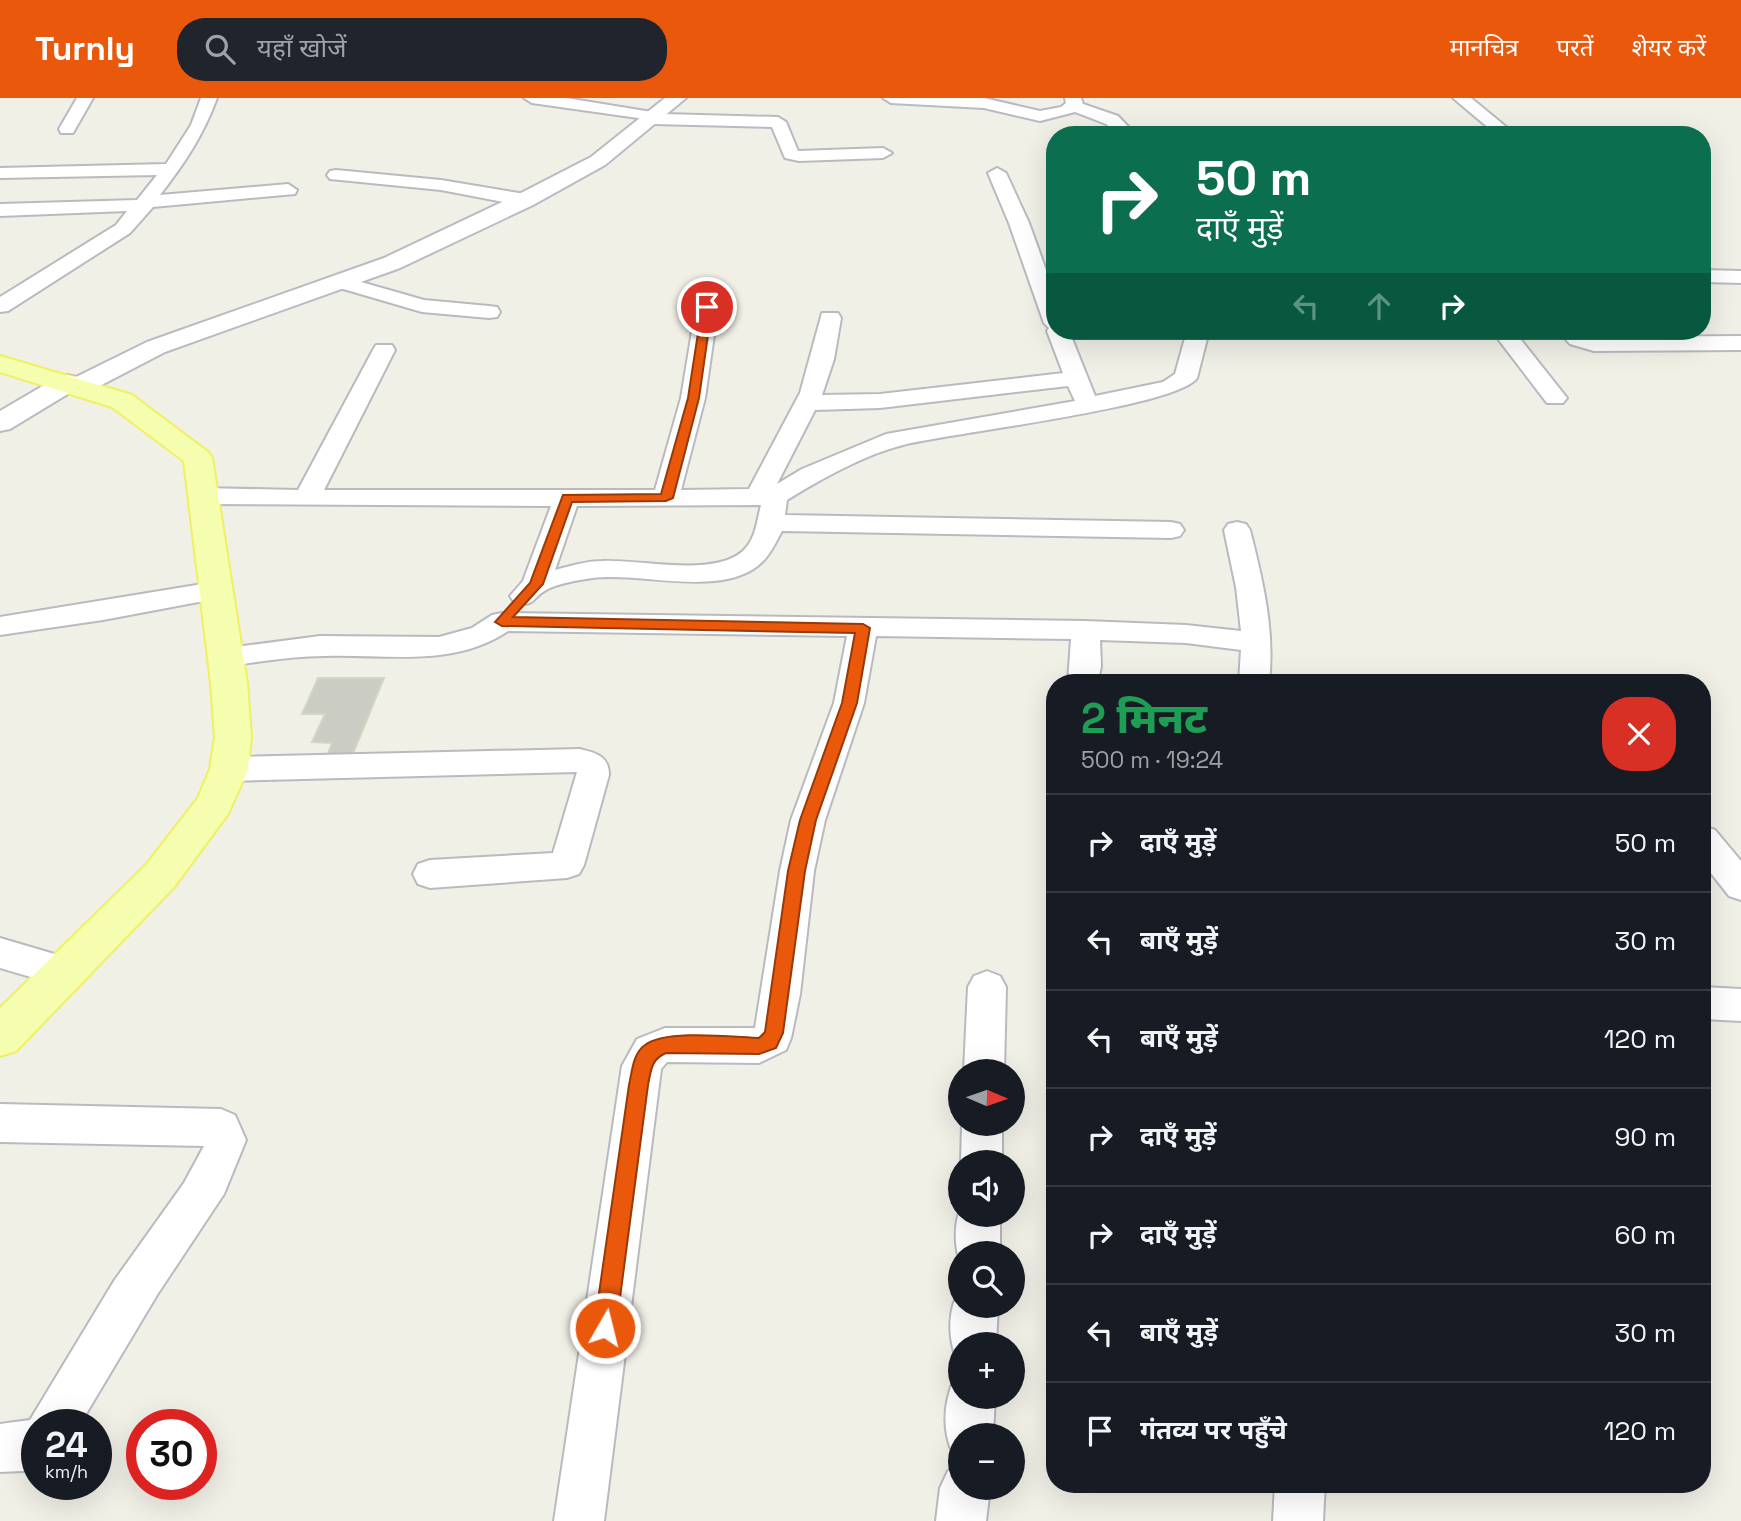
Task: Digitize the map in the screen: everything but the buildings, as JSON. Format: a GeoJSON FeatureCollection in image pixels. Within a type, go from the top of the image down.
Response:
{"type":"FeatureCollection","features":[{"type":"Feature","properties":{"kind":"main road"},"geometry":{"type":"LineString","coordinates":[[0,363],[122,401],[198,458],[233,737],[229,769],[214,804],[160,876],[0,1037]]}},
{"type":"Feature","properties":{"kind":"street"},"geometry":{"type":"LineString","coordinates":[[68,129],[85,98]]}},
{"type":"Feature","properties":{"kind":"street"},"geometry":{"type":"LineString","coordinates":[[0,306],[124,229],[173,169],[199,124],[209,98]]}},
{"type":"Feature","properties":{"kind":"street"},"geometry":{"type":"LineString","coordinates":[[532,98],[671,107],[778,122],[791,154],[799,156],[883,153]]}},
{"type":"Feature","properties":{"kind":"street"},"geometry":{"type":"LineString","coordinates":[[891,98],[984,103],[1040,116],[1066,111],[1073,102],[1112,120],[1118,126]]}},
{"type":"Feature","properties":{"kind":"street"},"geometry":{"type":"LineString","coordinates":[[1461,98],[1497,126]]}},
{"type":"Feature","properties":{"kind":"street"},"geometry":{"type":"LineString","coordinates":[[0,423],[73,385],[156,347],[392,263],[525,200],[598,161],[671,107]]}},
{"type":"Feature","properties":{"kind":"street"},"geometry":{"type":"LineString","coordinates":[[0,173],[173,169]]}},
{"type":"Feature","properties":{"kind":"street"},"geometry":{"type":"LineString","coordinates":[[997,173],[1019,223],[1046,298]]}},
{"type":"Feature","properties":{"kind":"street"},"geometry":{"type":"LineString","coordinates":[[335,175],[441,184],[525,200]]}},
{"type":"Feature","properties":{"kind":"street"},"geometry":{"type":"LineString","coordinates":[[0,210],[146,204],[288,190]]}},
{"type":"Feature","properties":{"kind":"street"},"geometry":{"type":"LineString","coordinates":[[1711,275],[1741,276]]}},
{"type":"Feature","properties":{"kind":"street"},"geometry":{"type":"LineString","coordinates":[[340,282],[422,306],[489,312]]}},
{"type":"Feature","properties":{"kind":"street"},"geometry":{"type":"LineString","coordinates":[[666,498],[693,398],[707,307]]}},
{"type":"Feature","properties":{"kind":"street"},"geometry":{"type":"LineString","coordinates":[[536,584],[599,569],[683,574],[725,570],[742,565],[755,555],[764,545],[768,506],[823,359],[830,318]]}},
{"type":"Feature","properties":{"kind":"street"},"geometry":{"type":"LineString","coordinates":[[1061,340],[1087,405]]}},
{"type":"Feature","properties":{"kind":"street"},"geometry":{"type":"LineString","coordinates":[[768,506],[811,474],[895,439],[1087,405],[1180,383],[1186,378],[1196,340]]}},
{"type":"Feature","properties":{"kind":"street"},"geometry":{"type":"LineString","coordinates":[[1510,340],[1555,398]]}},
{"type":"Feature","properties":{"kind":"street"},"geometry":{"type":"LineString","coordinates":[[1581,340],[1594,344],[1741,343]]}},
{"type":"Feature","properties":{"kind":"street"},"geometry":{"type":"LineString","coordinates":[[307,498],[384,350]]}},
{"type":"Feature","properties":{"kind":"street"},"geometry":{"type":"LineString","coordinates":[[806,403],[880,401],[1076,378]]}},
{"type":"Feature","properties":{"kind":"street"},"geometry":{"type":"LineString","coordinates":[[202,496],[666,498],[1171,530]]}},
{"type":"Feature","properties":{"kind":"street"},"geometry":{"type":"LineString","coordinates":[[225,667],[321,646],[408,647],[474,640],[502,622],[536,584],[567,498]]}},
{"type":"Feature","properties":{"kind":"street"},"geometry":{"type":"LineString","coordinates":[[1237,530],[1255,609],[1258,643],[1255,674]]}},
{"type":"Feature","properties":{"kind":"street"},"geometry":{"type":"LineString","coordinates":[[0,626],[215,591]]}},
{"type":"Feature","properties":{"kind":"street"},"geometry":{"type":"LineString","coordinates":[[502,622],[1086,630],[1186,634],[1258,643]]}},
{"type":"Feature","properties":{"kind":"street"},"geometry":{"type":"LineString","coordinates":[[579,1521],[642,1066],[651,1051],[665,1045],[759,1046],[772,1038],[781,994],[799,858],[808,820],[852,689],[863,628]]}},
{"type":"Feature","properties":{"kind":"street"},"geometry":{"type":"LineString","coordinates":[[1084,674],[1086,630]]}},
{"type":"Feature","properties":{"kind":"street"},"geometry":{"type":"LineString","coordinates":[[229,769],[580,760],[593,766],[593,775],[567,865],[559,868],[430,874]]}},
{"type":"Feature","properties":{"kind":"street"},"geometry":{"type":"LineString","coordinates":[[1711,849],[1741,886]]}},
{"type":"Feature","properties":{"kind":"street"},"geometry":{"type":"LineString","coordinates":[[0,953],[65,972]]}},
{"type":"Feature","properties":{"kind":"street"},"geometry":{"type":"LineString","coordinates":[[984,1059],[987,987]]}},
{"type":"Feature","properties":{"kind":"street"},"geometry":{"type":"LineString","coordinates":[[1711,1003],[1741,1004]]}},
{"type":"Feature","properties":{"kind":"street"},"geometry":{"type":"LineString","coordinates":[[0,1123],[173,1125],[221,1128],[226,1137],[225,1147],[212,1174],[139,1282],[78,1388],[63,1409]]}},
{"type":"Feature","properties":{"kind":"street"},"geometry":{"type":"LineString","coordinates":[[0,1448],[21,1447]]}},
{"type":"Feature","properties":{"kind":"street"},"geometry":{"type":"LineString","coordinates":[[1298,1521],[1300,1493]]}},
{"type":"Feature","properties":{"kind":"street"},"geometry":{"type":"LineString","coordinates":[[961,1521],[964,1500]]}},
{"type":"Feature","properties":{"kind":"route"},"geometry":{"type":"LineString","coordinates":[[605,1328],[638,1085],[644,1060],[656,1047],[665,1045],[759,1046],[769,1042],[774,1033],[797,871],[808,820],[836,747],[849,703],[863,628],[502,622],[536,584],[567,498],[666,498],[693,398],[707,307]]}}]}
